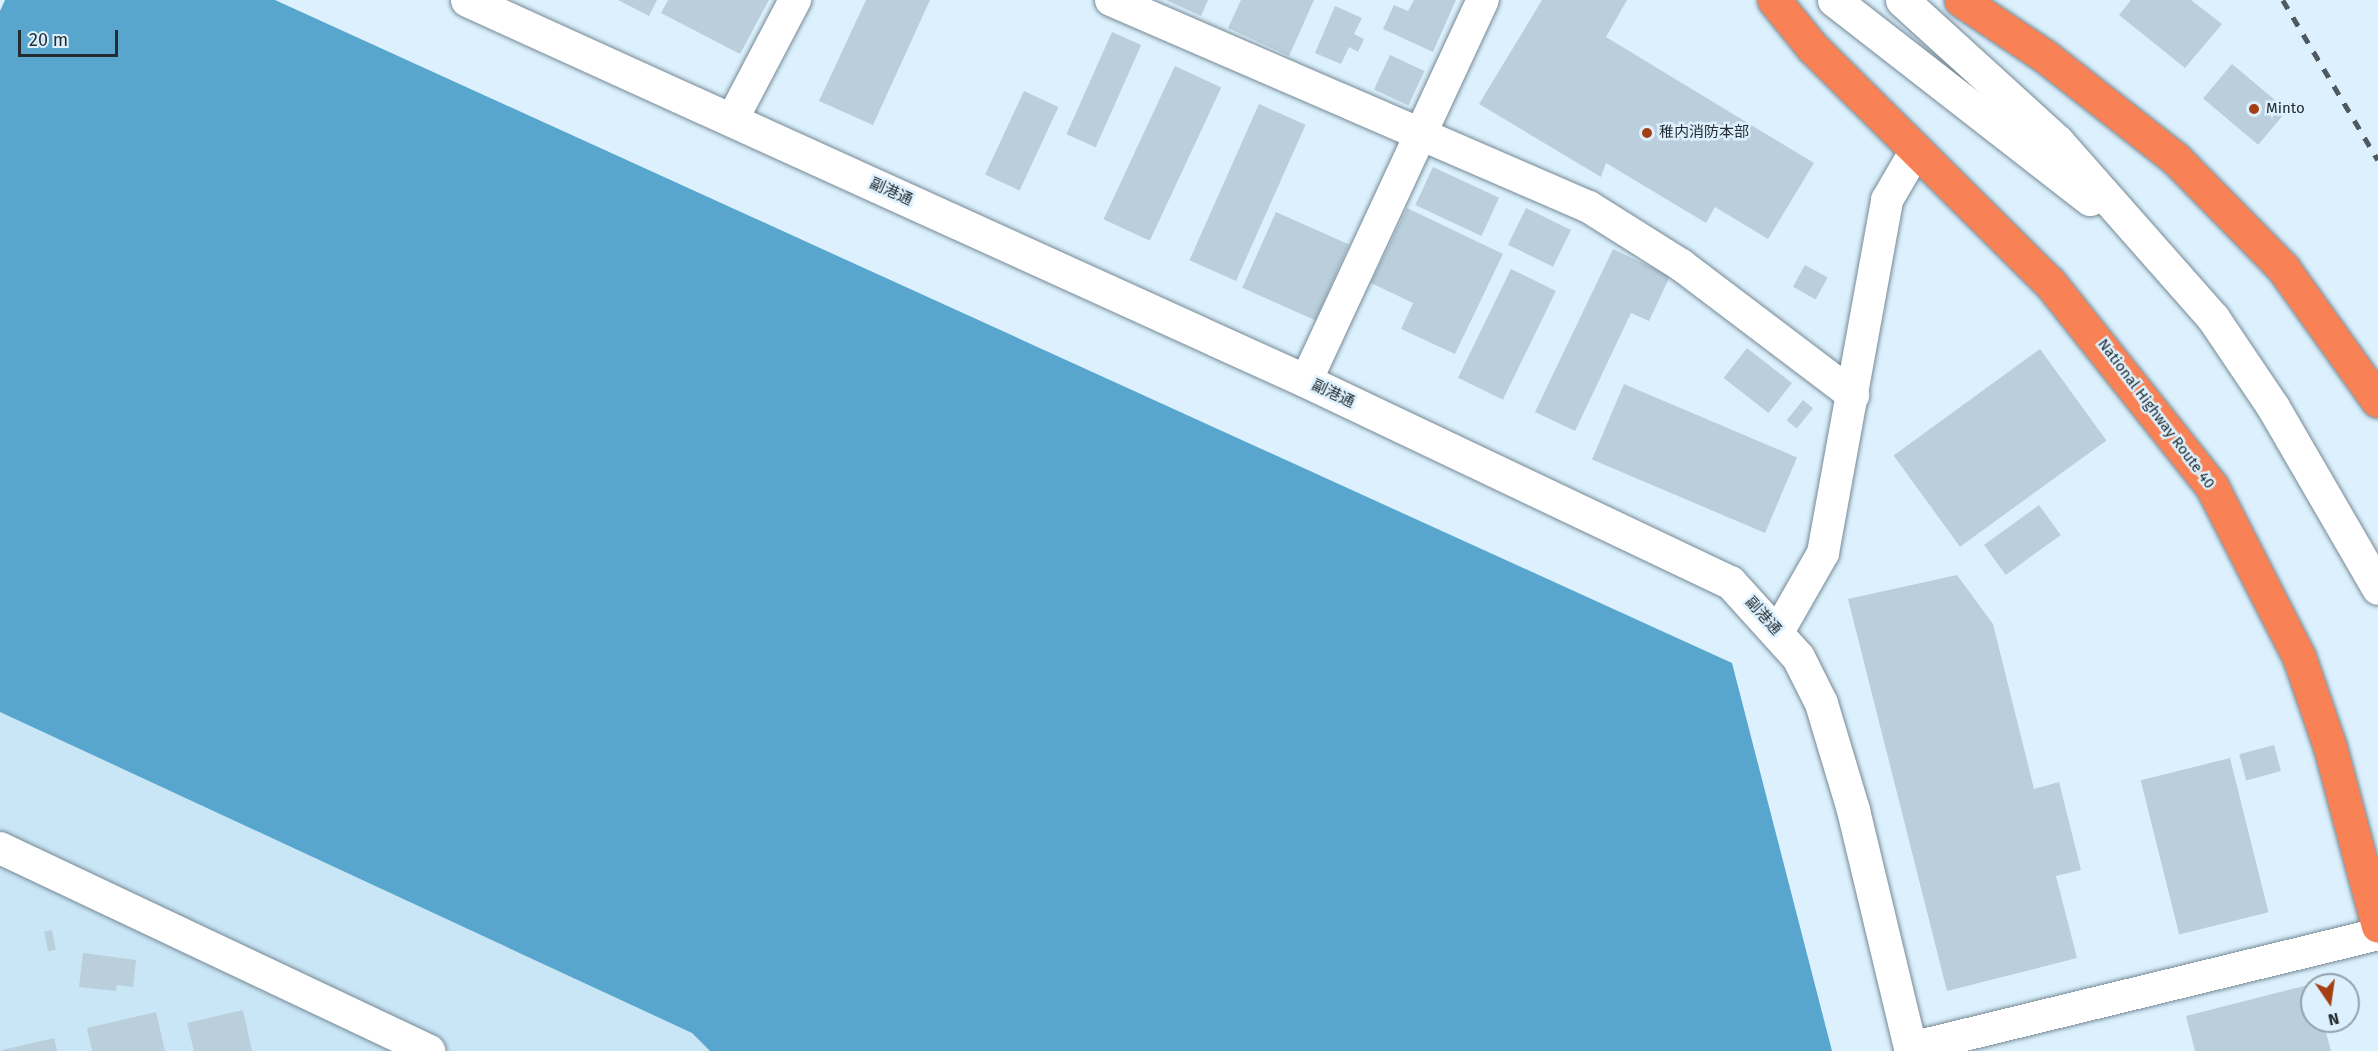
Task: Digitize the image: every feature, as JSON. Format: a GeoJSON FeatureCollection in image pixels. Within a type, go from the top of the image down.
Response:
{"type":"FeatureCollection","features":[{"type":"Feature","properties":{"kind":"highway","name":"National Highway Route 40"},"geometry":{"type":"LineString","coordinates":[[1774,0],[1915,152],[2066,301],[2212,487],[2299,657],[2330,747],[2378,926]]}},
{"type":"Feature","properties":{"kind":"highway"},"geometry":{"type":"LineString","coordinates":[[1961,0],[2046,57],[2176,159],[2283,268],[2378,401]]}},
{"type":"Feature","properties":{"kind":"street","name":"副港通"},"geometry":{"type":"LineString","coordinates":[[467,0],[1306,381],[1730,582],[1778,632],[1798,657],[1835,748],[1911,1049]]}},
{"type":"Feature","properties":{"kind":"street"},"geometry":{"type":"LineString","coordinates":[[732,120],[795,0]]}},
{"type":"Feature","properties":{"kind":"street"},"geometry":{"type":"LineString","coordinates":[[1111,0],[1416,135],[1589,207],[1681,264],[1853,395]]}},
{"type":"Feature","properties":{"kind":"street"},"geometry":{"type":"LineString","coordinates":[[1306,381],[1416,135],[1483,0]]}},
{"type":"Feature","properties":{"kind":"street"},"geometry":{"type":"LineString","coordinates":[[1834,0],[2140,235]]}},
{"type":"Feature","properties":{"kind":"street"},"geometry":{"type":"LineString","coordinates":[[1902,0],[2057,141],[2220,328],[2273,407],[2378,588]]}},
{"type":"Feature","properties":{"kind":"street"},"geometry":{"type":"LineString","coordinates":[[1778,632],[1823,553],[1887,200],[1915,152]]}},
{"type":"Feature","properties":{"kind":"street"},"geometry":{"type":"LineString","coordinates":[[0,848],[429,1051]]}},
{"type":"Feature","properties":{"kind":"street"},"geometry":{"type":"LineString","coordinates":[[1911,1049],[2378,934]]}},
{"type":"Feature","properties":{"kind":"shaded area"},"geometry":{"type":"Polygon","coordinates":[[[0,712],[692,1033],[710,1051],[0,1051],[0,712]]]}},
{"type":"Feature","properties":{"kind":"water"},"geometry":{"type":"Polygon","coordinates":[[[5,0],[275,0],[1732,663],[1832,1051],[710,1051],[692,1033],[0,712],[0,11],[5,0]]]}},
{"type":"Feature","properties":{"kind":"building"},"geometry":{"type":"Polygon","coordinates":[[[618,0],[657,0],[649,16],[618,0]]]}},
{"type":"Feature","properties":{"kind":"building"},"geometry":{"type":"Polygon","coordinates":[[[668,0],[769,0],[740,54],[661,13],[668,0]]]}},
{"type":"Feature","properties":{"kind":"building"},"geometry":{"type":"Polygon","coordinates":[[[866,0],[930,0],[873,125],[819,101],[866,0]]]}},
{"type":"Feature","properties":{"kind":"building"},"geometry":{"type":"Polygon","coordinates":[[[1166,0],[1208,0],[1201,16],[1166,0]]]}},
{"type":"Feature","properties":{"kind":"building"},"geometry":{"type":"Polygon","coordinates":[[[1241,0],[1314,0],[1289,56],[1228,28],[1241,0]]]}},
{"type":"Feature","properties":{"kind":"building"},"geometry":{"type":"Polygon","coordinates":[[[1414,0],[1456,0],[1433,52],[1383,29],[1394,5],[1408,11],[1414,0]]]}},
{"type":"Feature","properties":{"kind":"building","name":"稚内消防本部"},"geometry":{"type":"Polygon","coordinates":[[[1542,0],[1627,0],[1606,37],[1814,163],[1768,239],[1715,207],[1706,223],[1606,163],[1601,177],[1479,104],[1542,0]]]}},
{"type":"Feature","properties":{"kind":"building"},"geometry":{"type":"Polygon","coordinates":[[[2131,0],[2191,0],[2222,24],[2185,68],[2119,15],[2131,0]]]}},
{"type":"Feature","properties":{"kind":"building"},"geometry":{"type":"Polygon","coordinates":[[[1335,6],[1362,18],[1354,34],[1364,39],[1358,52],[1349,47],[1341,64],[1315,53],[1335,6]]]}},
{"type":"Feature","properties":{"kind":"building"},"geometry":{"type":"Polygon","coordinates":[[[1112,32],[1141,45],[1096,147],[1066,134],[1112,32]]]}},
{"type":"Feature","properties":{"kind":"building"},"geometry":{"type":"Polygon","coordinates":[[[1390,55],[1424,71],[1408,105],[1374,89],[1390,55]]]}},
{"type":"Feature","properties":{"kind":"building"},"geometry":{"type":"Polygon","coordinates":[[[2232,64],[2287,110],[2258,145],[2203,98],[2232,64]]]}},
{"type":"Feature","properties":{"kind":"building"},"geometry":{"type":"Polygon","coordinates":[[[1175,66],[1221,88],[1150,241],[1104,219],[1175,66]]]}},
{"type":"Feature","properties":{"kind":"building"},"geometry":{"type":"Polygon","coordinates":[[[1024,91],[1058,107],[1020,190],[985,174],[1024,91]]]}},
{"type":"Feature","properties":{"kind":"building"},"geometry":{"type":"Polygon","coordinates":[[[1259,104],[1306,125],[1236,281],[1189,260],[1259,104]]]}},
{"type":"Feature","properties":{"kind":"building"},"geometry":{"type":"Polygon","coordinates":[[[1433,167],[1499,198],[1481,236],[1415,205],[1433,167]]]}},
{"type":"Feature","properties":{"kind":"building"},"geometry":{"type":"Polygon","coordinates":[[[1407,208],[1503,254],[1455,354],[1401,329],[1413,303],[1371,283],[1407,208]]]}},
{"type":"Feature","properties":{"kind":"building"},"geometry":{"type":"Polygon","coordinates":[[[1526,208],[1571,230],[1553,267],[1508,245],[1526,208]]]}},
{"type":"Feature","properties":{"kind":"building"},"geometry":{"type":"Polygon","coordinates":[[[1276,212],[1349,245],[1315,320],[1242,288],[1276,212]]]}},
{"type":"Feature","properties":{"kind":"building"},"geometry":{"type":"Polygon","coordinates":[[[1613,249],[1670,276],[1649,321],[1631,313],[1575,431],[1535,412],[1613,249]]]}},
{"type":"Feature","properties":{"kind":"building"},"geometry":{"type":"Polygon","coordinates":[[[1805,265],[1828,278],[1816,299],[1793,287],[1805,265]]]}},
{"type":"Feature","properties":{"kind":"building"},"geometry":{"type":"Polygon","coordinates":[[[1511,269],[1556,291],[1503,400],[1458,378],[1511,269]]]}},
{"type":"Feature","properties":{"kind":"building"},"geometry":{"type":"Polygon","coordinates":[[[1747,348],[1792,383],[1769,413],[1724,378],[1747,348]]]}},
{"type":"Feature","properties":{"kind":"building"},"geometry":{"type":"Polygon","coordinates":[[[2040,349],[2106,440],[1960,547],[1894,455],[2040,349]]]}},
{"type":"Feature","properties":{"kind":"building"},"geometry":{"type":"Polygon","coordinates":[[[1624,384],[1797,457],[1765,533],[1592,459],[1624,384]]]}},
{"type":"Feature","properties":{"kind":"building"},"geometry":{"type":"Polygon","coordinates":[[[1803,400],[1813,408],[1797,428],[1787,420],[1803,400]]]}},
{"type":"Feature","properties":{"kind":"building"},"geometry":{"type":"Polygon","coordinates":[[[2039,505],[2061,535],[2006,575],[1984,545],[2039,505]]]}},
{"type":"Feature","properties":{"kind":"building"},"geometry":{"type":"Polygon","coordinates":[[[1957,575],[1993,624],[2034,789],[2059,782],[2081,870],[2056,876],[2077,958],[1947,991],[1848,599],[1957,575]]]}},
{"type":"Feature","properties":{"kind":"building"},"geometry":{"type":"Polygon","coordinates":[[[2274,745],[2281,771],[2246,780],[2239,754],[2274,745]]]}},
{"type":"Feature","properties":{"kind":"building"},"geometry":{"type":"Polygon","coordinates":[[[2230,758],[2268,912],[2179,935],[2141,780],[2230,758]]]}},
{"type":"Feature","properties":{"kind":"building"},"geometry":{"type":"Polygon","coordinates":[[[52,930],[56,950],[48,951],[44,932],[52,930]]]}},
{"type":"Feature","properties":{"kind":"building"},"geometry":{"type":"Polygon","coordinates":[[[83,953],[136,960],[133,987],[117,985],[116,991],[79,987],[83,953]]]}},
{"type":"Feature","properties":{"kind":"building"},"geometry":{"type":"Polygon","coordinates":[[[2300,987],[2300,1033],[2326,1033],[2331,1051],[2195,1051],[2186,1016],[2300,987]]]}},
{"type":"Feature","properties":{"kind":"building"},"geometry":{"type":"Polygon","coordinates":[[[243,1010],[252,1051],[194,1051],[187,1023],[243,1010]]]}},
{"type":"Feature","properties":{"kind":"building"},"geometry":{"type":"Polygon","coordinates":[[[156,1012],[165,1051],[92,1051],[87,1028],[156,1012]]]}},
{"type":"Feature","properties":{"kind":"building"},"geometry":{"type":"Polygon","coordinates":[[[54,1038],[57,1051],[2,1051],[2,1050],[54,1038]]]}},
{"type":"Feature","properties":{"kind":"railway"},"geometry":{"type":"LineString","coordinates":[[2283,0],[2378,160]]}},
{"type":"Feature","properties":{"kind":"place","name":"Minto"},"geometry":{"type":"Point","coordinates":[2254,109]}},
{"type":"Feature","properties":{"kind":"place","name":"稚内消防本部"},"geometry":{"type":"Point","coordinates":[1647,133]}}]}
